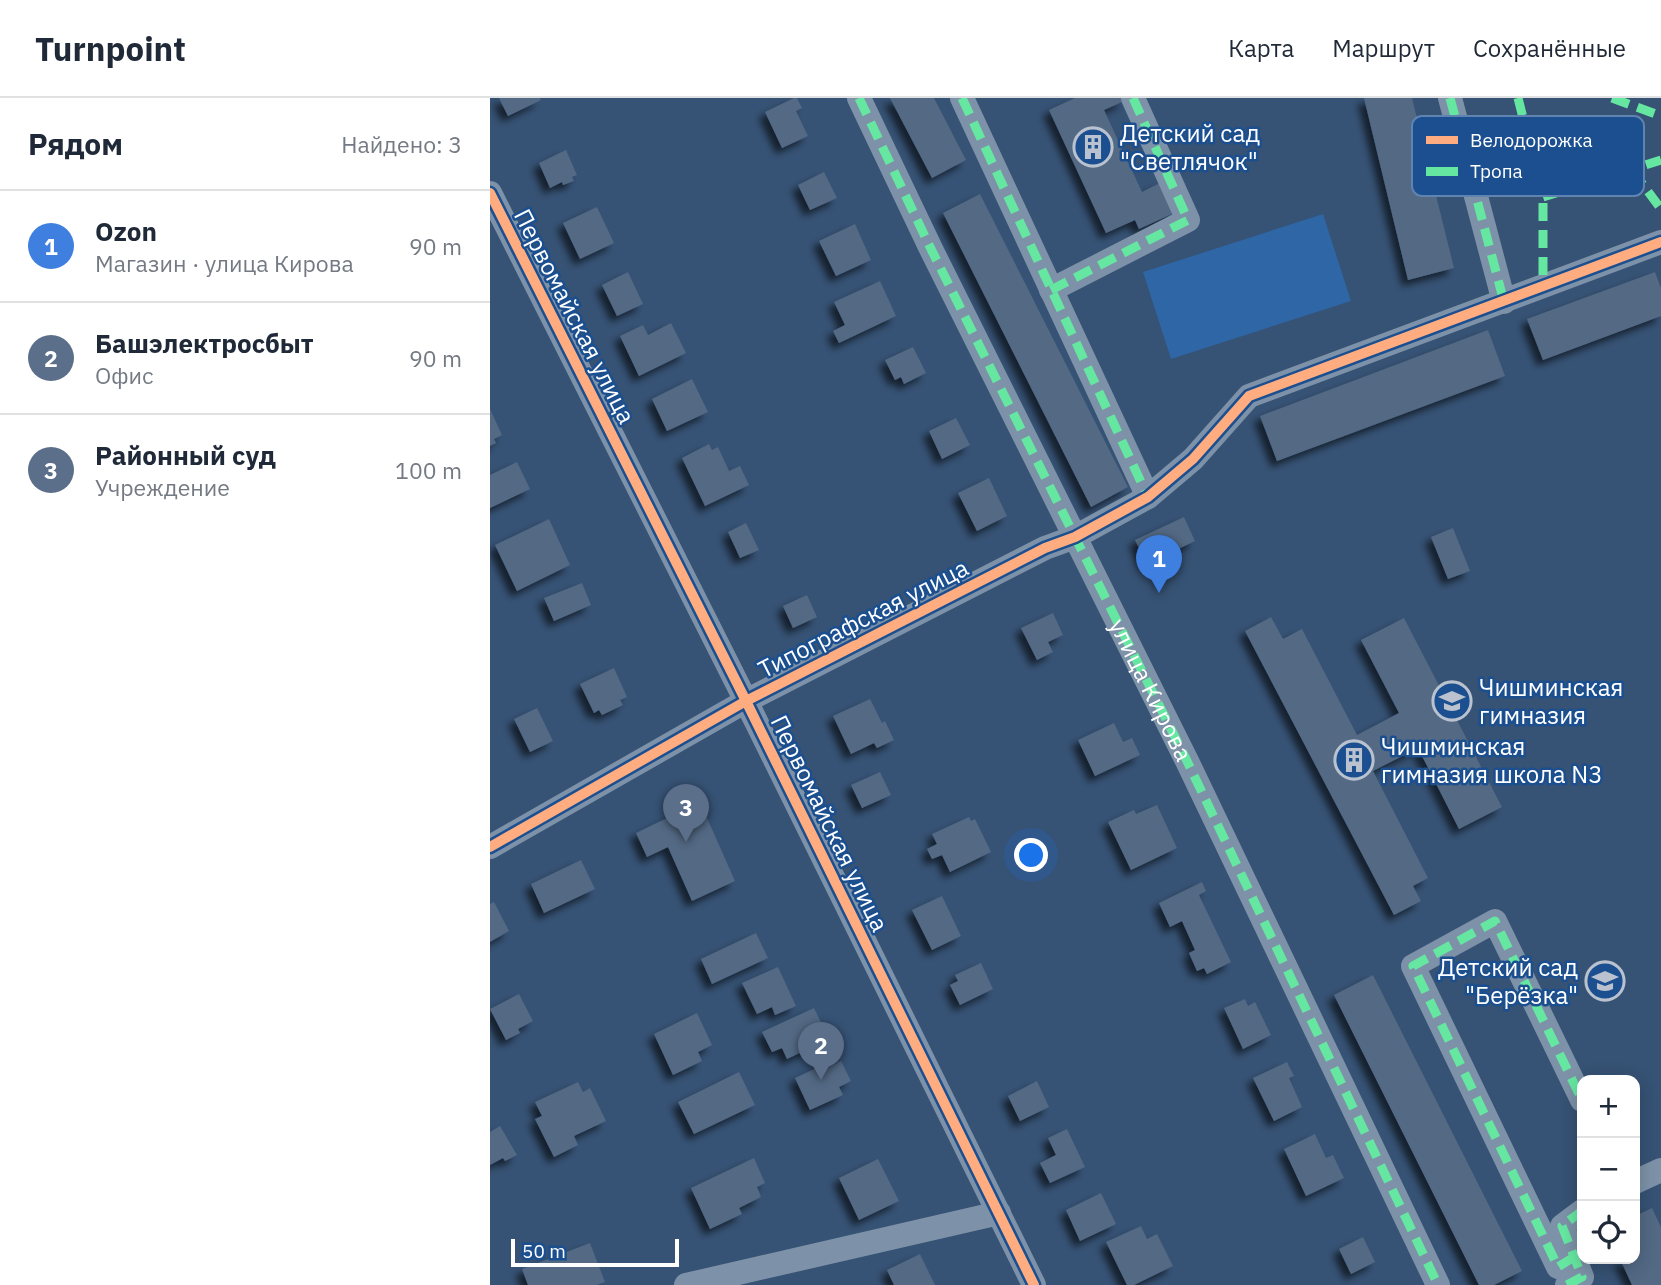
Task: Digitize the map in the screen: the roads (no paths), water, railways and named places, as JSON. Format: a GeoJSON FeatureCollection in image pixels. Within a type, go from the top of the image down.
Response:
{"type":"FeatureCollection","features":[{"type":"Feature","properties":{"kind":"street","name":"улица Кирова"},"geometry":{"type":"LineString","coordinates":[[859,98],[931,249],[1188,761],[1438,1285]]}},
{"type":"Feature","properties":{"kind":"street"},"geometry":{"type":"LineString","coordinates":[[962,98],[1148,496]]}},
{"type":"Feature","properties":{"kind":"street"},"geometry":{"type":"LineString","coordinates":[[1051,290],[1188,220],[1133,98]]}},
{"type":"Feature","properties":{"kind":"street"},"geometry":{"type":"LineString","coordinates":[[1450,98],[1455,116]]}},
{"type":"Feature","properties":{"kind":"street","name":"Первомайская улица"},"geometry":{"type":"LineString","coordinates":[[490,193],[746,701],[1034,1285]]}},
{"type":"Feature","properties":{"kind":"street"},"geometry":{"type":"LineString","coordinates":[[1476,196],[1504,302]]}},
{"type":"Feature","properties":{"kind":"street","name":"Типографская улица"},"geometry":{"type":"LineString","coordinates":[[490,847],[746,701],[1045,548],[1075,537],[1148,496],[1193,459],[1249,397],[1661,242]]}},
{"type":"Feature","properties":{"kind":"street"},"geometry":{"type":"LineString","coordinates":[[1577,1090],[1495,921],[1413,966],[1558,1267],[1578,1276]]}},
{"type":"Feature","properties":{"kind":"street"},"geometry":{"type":"LineString","coordinates":[[1640,1180],[1661,1170]]}},
{"type":"Feature","properties":{"kind":"street"},"geometry":{"type":"LineString","coordinates":[[686,1285],[999,1213]]}},
{"type":"Feature","properties":{"kind":"street"},"geometry":{"type":"LineString","coordinates":[[1577,1215],[1562,1226],[1578,1276]]}},
{"type":"Feature","properties":{"kind":"place","name":"Детский сад \"Светлячок\""},"geometry":{"type":"Point","coordinates":[1093,147]}},
{"type":"Feature","properties":{"kind":"place","name":"Ozon"},"geometry":{"type":"Point","coordinates":[1159,593]}},
{"type":"Feature","properties":{"kind":"place","name":"Чишминская гимназия"},"geometry":{"type":"Point","coordinates":[1452,701]}},
{"type":"Feature","properties":{"kind":"place","name":"Чишминская гимназия школа N3"},"geometry":{"type":"Point","coordinates":[1354,760]}},
{"type":"Feature","properties":{"kind":"place","name":"Районный суд"},"geometry":{"type":"Point","coordinates":[686,842]}},
{"type":"Feature","properties":{"kind":"place","name":"Детский сад \"Берёзка\""},"geometry":{"type":"Point","coordinates":[1605,981]}},
{"type":"Feature","properties":{"kind":"place","name":"Башэлектросбыт"},"geometry":{"type":"Point","coordinates":[821,1080]}}]}
